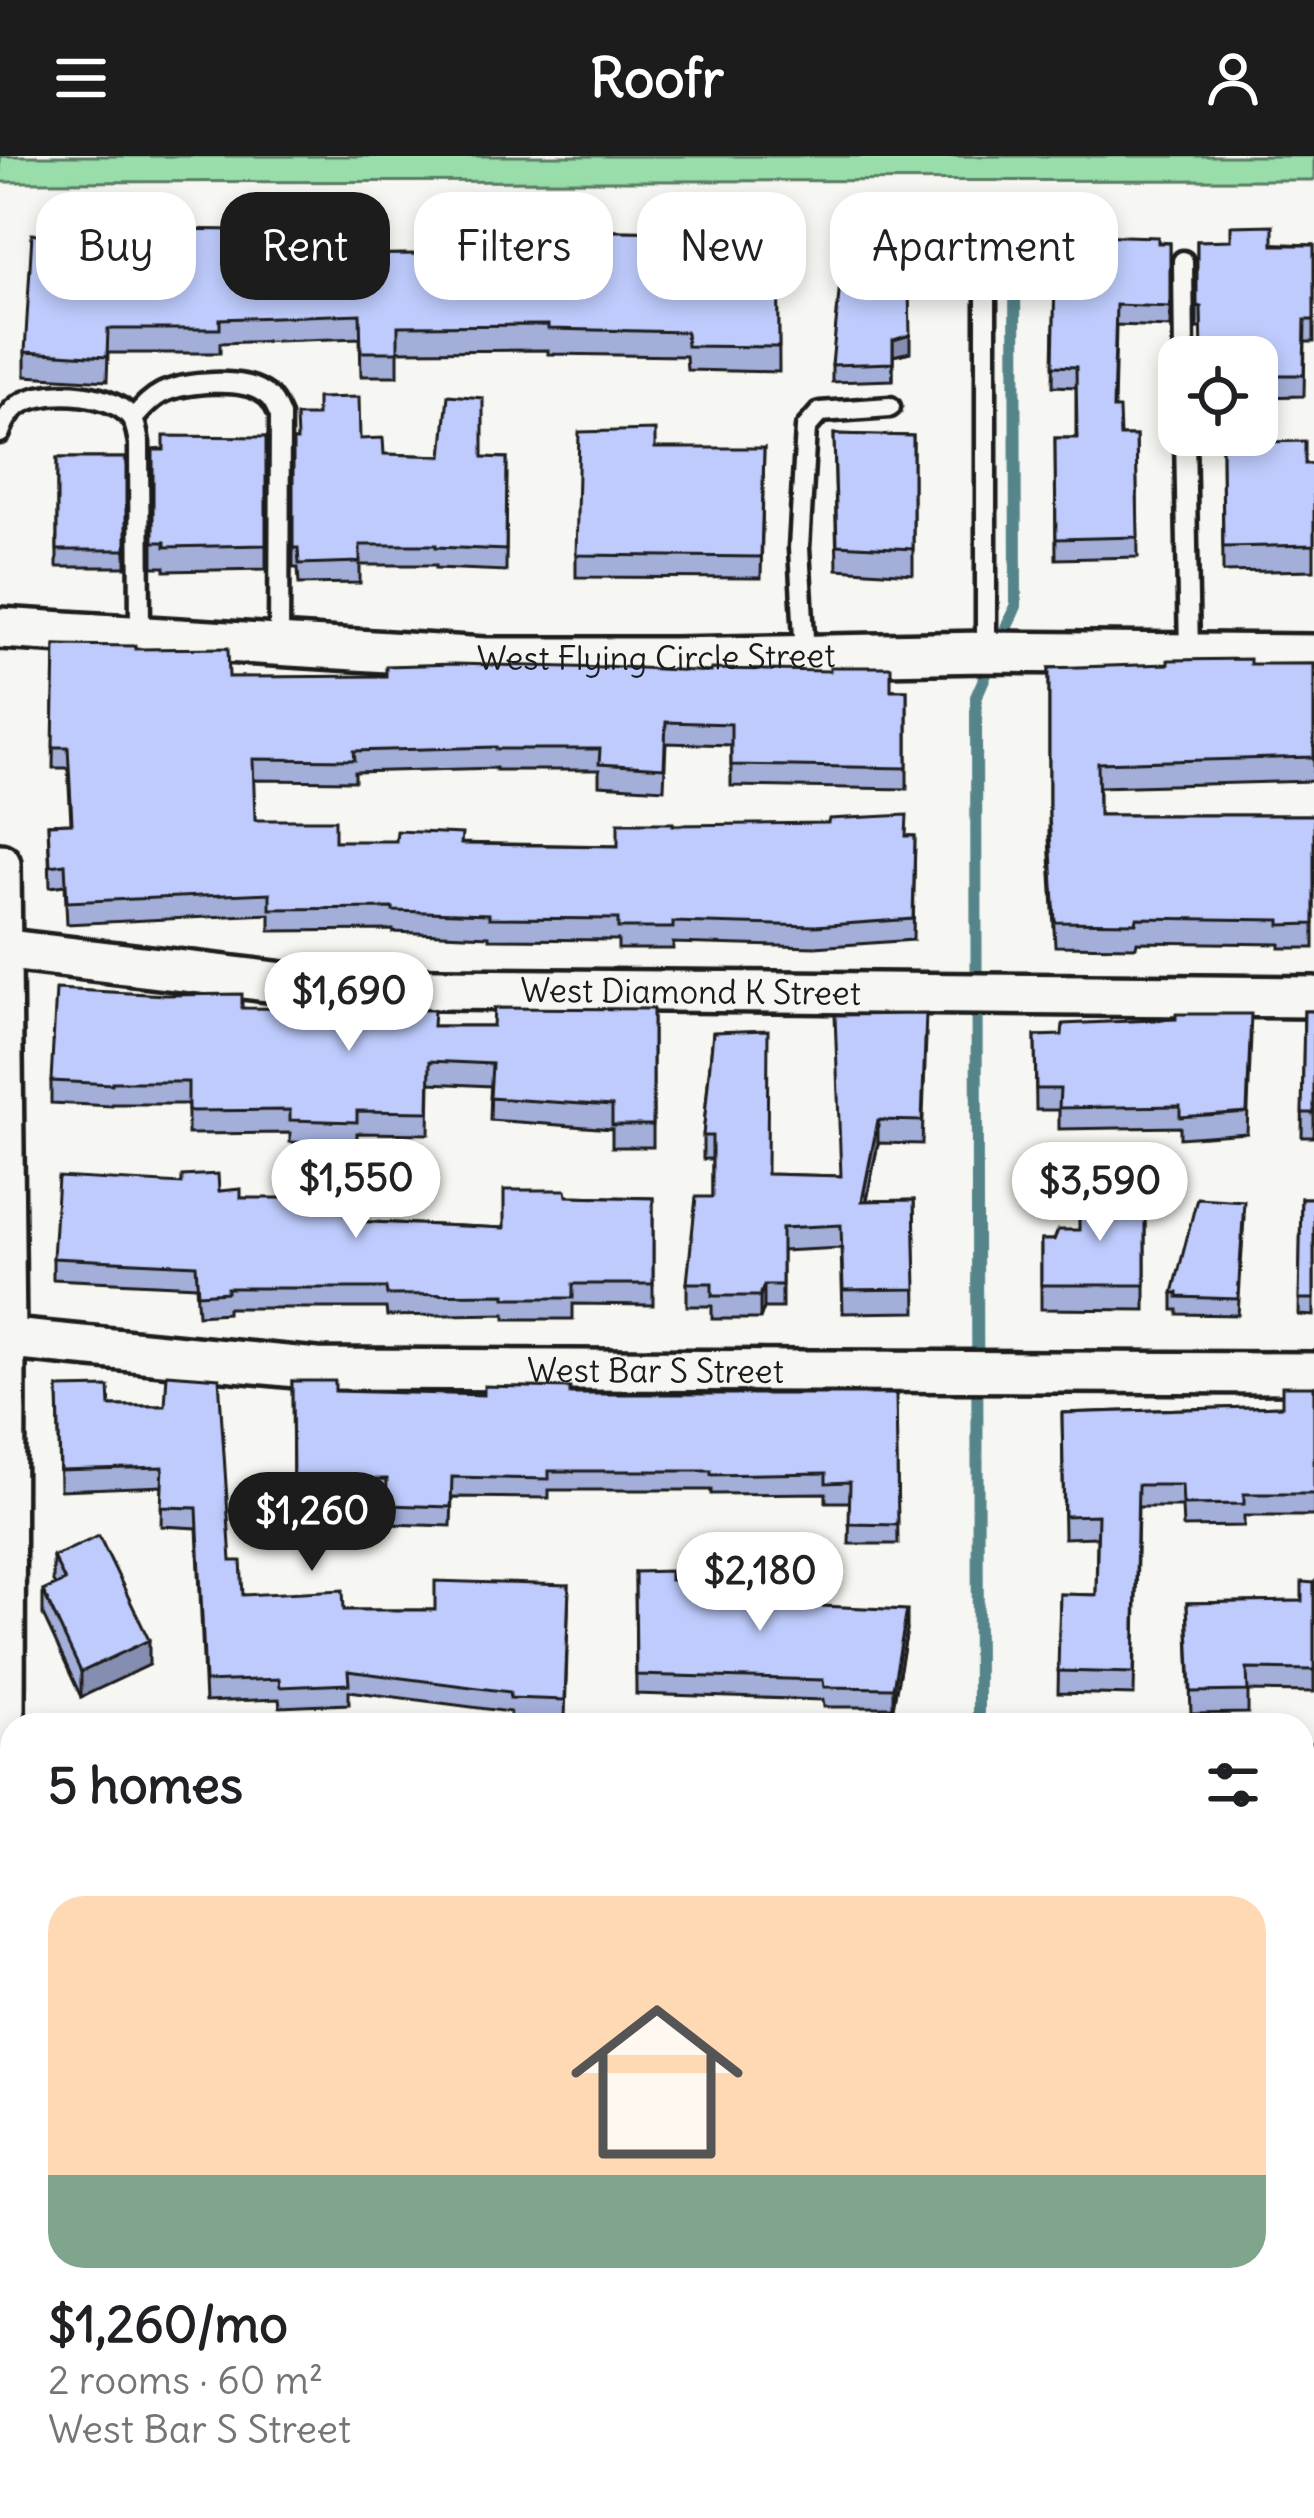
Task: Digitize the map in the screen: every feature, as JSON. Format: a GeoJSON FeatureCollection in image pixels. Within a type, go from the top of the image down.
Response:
{"type":"FeatureCollection","features":[{"type":"Feature","properties":{"kind":"street","name":"West Flying Circle Street"},"geometry":{"type":"LineString","coordinates":[[0,628],[485,658],[986,652],[1314,656]]}},
{"type":"Feature","properties":{"kind":"street"},"geometry":{"type":"LineString","coordinates":[[0,864],[5,1713]]}},
{"type":"Feature","properties":{"kind":"street","name":"West Diamond K Street"},"geometry":{"type":"LineString","coordinates":[[1,949],[326,988],[1314,997]]}},
{"type":"Feature","properties":{"kind":"street","name":"West Bar S Street"},"geometry":{"type":"LineString","coordinates":[[2,1338],[317,1369],[1314,1373]]}},
{"type":"Feature","properties":{"kind":"lane"},"geometry":{"type":"LineString","coordinates":[[1183,261],[1184,336]]}},
{"type":"Feature","properties":{"kind":"lane"},"geometry":{"type":"LineString","coordinates":[[986,300],[986,652]]}},
{"type":"Feature","properties":{"kind":"lane"},"geometry":{"type":"LineString","coordinates":[[133,418],[158,394],[181,387],[247,385],[273,400],[280,416],[279,645]]}},
{"type":"Feature","properties":{"kind":"lane"},"geometry":{"type":"LineString","coordinates":[[0,434],[16,406],[37,396],[111,400],[133,418],[139,443],[140,637]]}},
{"type":"Feature","properties":{"kind":"lane"},"geometry":{"type":"LineString","coordinates":[[805,656],[799,548],[806,428],[820,412],[890,407]]}},
{"type":"Feature","properties":{"kind":"lane"},"geometry":{"type":"LineString","coordinates":[[1185,456],[1189,654]]}},
{"type":"Feature","properties":{"kind":"green space"},"geometry":{"type":"Polygon","coordinates":[[[0,156],[1314,156],[1314,180],[0,182],[0,156]]]}},
{"type":"Feature","properties":{"kind":"building"},"geometry":{"type":"Polygon","coordinates":[[[1273,225],[1273,245],[1314,245],[1314,320],[1305,320],[1304,375],[1278,375],[1278,336],[1202,336],[1197,241],[1231,240],[1231,226],[1273,225]]]}},
{"type":"Feature","properties":{"kind":"building"},"geometry":{"type":"Polygon","coordinates":[[[196,229],[220,230],[220,300],[390,300],[390,254],[414,254],[414,300],[613,300],[613,231],[637,231],[637,300],[779,300],[779,347],[687,346],[686,332],[548,329],[548,325],[398,326],[398,352],[361,352],[360,314],[220,319],[220,329],[108,329],[107,357],[25,352],[32,234],[36,234],[36,300],[196,300],[196,229]]]}},
{"type":"Feature","properties":{"kind":"building"},"geometry":{"type":"Polygon","coordinates":[[[1118,236],[1158,237],[1158,243],[1170,243],[1170,307],[1116,305],[1113,409],[1119,409],[1120,436],[1136,436],[1138,537],[1056,539],[1055,438],[1077,438],[1076,367],[1053,366],[1054,300],[1118,300],[1118,236]]]}},
{"type":"Feature","properties":{"kind":"building"},"geometry":{"type":"Polygon","coordinates":[[[838,300],[909,300],[910,335],[893,340],[893,363],[832,365],[838,300]]]}},
{"type":"Feature","properties":{"kind":"building"},"geometry":{"type":"Polygon","coordinates":[[[448,395],[483,398],[483,457],[507,458],[506,550],[360,545],[360,562],[299,564],[298,548],[293,548],[296,416],[317,416],[317,398],[359,397],[360,439],[383,438],[384,454],[442,456],[448,395]]]}},
{"type":"Feature","properties":{"kind":"building"},"geometry":{"type":"Polygon","coordinates":[[[655,430],[655,448],[764,448],[761,557],[576,555],[579,432],[655,430]]]}},
{"type":"Feature","properties":{"kind":"building"},"geometry":{"type":"Polygon","coordinates":[[[834,434],[913,436],[913,549],[837,545],[834,434]]]}},
{"type":"Feature","properties":{"kind":"building"},"geometry":{"type":"Polygon","coordinates":[[[164,436],[266,437],[266,545],[165,547],[165,542],[153,542],[153,450],[164,450],[164,436]]]}},
{"type":"Feature","properties":{"kind":"building"},"geometry":{"type":"Polygon","coordinates":[[[1305,441],[1305,464],[1314,464],[1314,545],[1223,547],[1222,456],[1278,456],[1278,442],[1305,441]]]}},
{"type":"Feature","properties":{"kind":"building"},"geometry":{"type":"Polygon","coordinates":[[[57,458],[126,458],[126,550],[57,550],[57,458]]]}},
{"type":"Feature","properties":{"kind":"building"},"geometry":{"type":"Polygon","coordinates":[[[55,645],[228,648],[229,677],[386,676],[386,666],[455,664],[711,672],[891,667],[891,690],[907,690],[907,768],[731,765],[731,724],[666,722],[664,768],[599,764],[600,749],[354,751],[355,760],[253,759],[255,820],[335,820],[335,841],[396,841],[397,831],[462,834],[461,844],[618,846],[618,823],[828,823],[829,819],[907,815],[906,836],[915,836],[913,919],[815,926],[673,922],[673,928],[618,928],[618,919],[489,918],[489,914],[393,908],[270,909],[270,893],[67,902],[65,864],[50,866],[48,824],[72,823],[68,747],[53,747],[55,645]]]}},
{"type":"Feature","properties":{"kind":"building"},"geometry":{"type":"Polygon","coordinates":[[[1250,659],[1250,664],[1314,664],[1314,757],[1098,763],[1099,815],[1314,815],[1314,924],[1137,918],[1136,923],[1055,922],[1049,668],[1250,659]]]}},
{"type":"Feature","properties":{"kind":"building"},"geometry":{"type":"Polygon","coordinates":[[[56,989],[242,994],[242,1008],[434,1010],[433,1026],[493,1026],[494,1008],[653,1009],[653,1125],[612,1125],[612,1106],[490,1098],[492,1064],[430,1061],[429,1112],[357,1111],[357,1122],[290,1120],[290,1110],[188,1111],[188,1082],[51,1081],[56,989]]]}},
{"type":"Feature","properties":{"kind":"building"},"geometry":{"type":"Polygon","coordinates":[[[1304,1011],[1314,1011],[1314,1113],[1302,1113],[1304,1011]]]}},
{"type":"Feature","properties":{"kind":"building"},"geometry":{"type":"Polygon","coordinates":[[[926,1014],[922,1121],[878,1120],[862,1201],[914,1200],[916,1289],[843,1290],[841,1225],[782,1228],[782,1285],[764,1285],[760,1296],[712,1296],[712,1283],[687,1283],[696,1197],[712,1197],[712,1136],[703,1136],[713,1032],[768,1030],[767,1174],[841,1176],[835,1015],[926,1014]]]}},
{"type":"Feature","properties":{"kind":"building"},"geometry":{"type":"Polygon","coordinates":[[[1176,1014],[1251,1014],[1247,1112],[1180,1117],[1180,1106],[1059,1108],[1060,1089],[1036,1089],[1035,1036],[1062,1035],[1063,1024],[1176,1019],[1176,1014]]]}},
{"type":"Feature","properties":{"kind":"building"},"geometry":{"type":"Polygon","coordinates":[[[218,1174],[219,1191],[241,1189],[241,1198],[333,1198],[333,1204],[350,1204],[350,1221],[504,1228],[504,1190],[653,1198],[653,1284],[573,1284],[573,1298],[387,1295],[386,1288],[227,1288],[227,1292],[198,1294],[196,1265],[53,1258],[58,1177],[182,1184],[182,1176],[218,1174]]]}},
{"type":"Feature","properties":{"kind":"building"},"geometry":{"type":"Polygon","coordinates":[[[1079,1193],[1145,1193],[1145,1285],[1041,1285],[1041,1240],[1054,1240],[1058,1230],[1079,1230],[1079,1193]]]}},
{"type":"Feature","properties":{"kind":"building"},"geometry":{"type":"Polygon","coordinates":[[[1197,1198],[1244,1201],[1238,1299],[1173,1293],[1197,1198]]]}},
{"type":"Feature","properties":{"kind":"building"},"geometry":{"type":"Polygon","coordinates":[[[1301,1198],[1314,1198],[1314,1299],[1299,1299],[1301,1198]]]}},
{"type":"Feature","properties":{"kind":"building"},"geometry":{"type":"Polygon","coordinates":[[[167,1374],[219,1378],[231,1561],[241,1561],[243,1595],[343,1590],[344,1610],[435,1610],[435,1581],[569,1585],[565,1700],[510,1698],[510,1692],[348,1671],[349,1684],[280,1687],[279,1679],[205,1682],[197,1508],[161,1507],[163,1467],[60,1470],[58,1388],[109,1387],[110,1406],[165,1406],[167,1374]]]}},
{"type":"Feature","properties":{"kind":"building"},"geometry":{"type":"Polygon","coordinates":[[[292,1381],[335,1381],[335,1391],[484,1395],[484,1386],[570,1388],[570,1394],[896,1394],[898,1525],[849,1524],[850,1482],[826,1483],[826,1473],[549,1471],[549,1479],[452,1477],[451,1507],[386,1505],[387,1479],[293,1480],[292,1381]]]}},
{"type":"Feature","properties":{"kind":"building"},"geometry":{"type":"Polygon","coordinates":[[[1282,1386],[1314,1386],[1314,1494],[1244,1494],[1244,1504],[1183,1505],[1182,1485],[1138,1485],[1134,1673],[1058,1671],[1060,1594],[1096,1595],[1098,1515],[1064,1516],[1062,1413],[1282,1406],[1282,1386]]]}},
{"type":"Feature","properties":{"kind":"building"},"geometry":{"type":"Polygon","coordinates":[[[99,1536],[149,1640],[81,1672],[43,1591],[65,1581],[53,1557],[99,1536]]]}},
{"type":"Feature","properties":{"kind":"building"},"geometry":{"type":"Polygon","coordinates":[[[670,1571],[670,1580],[780,1578],[779,1604],[907,1610],[893,1688],[824,1687],[823,1680],[636,1675],[635,1572],[670,1571]]]}},
{"type":"Feature","properties":{"kind":"building"},"geometry":{"type":"Polygon","coordinates":[[[1302,1582],[1314,1583],[1314,1670],[1247,1669],[1248,1691],[1191,1692],[1187,1603],[1302,1601],[1302,1582]]]}},
{"type":"Feature","properties":{"kind":"waterway"},"geometry":{"type":"LineString","coordinates":[[978,1713],[976,697],[1016,606],[1015,300]]}}]}
